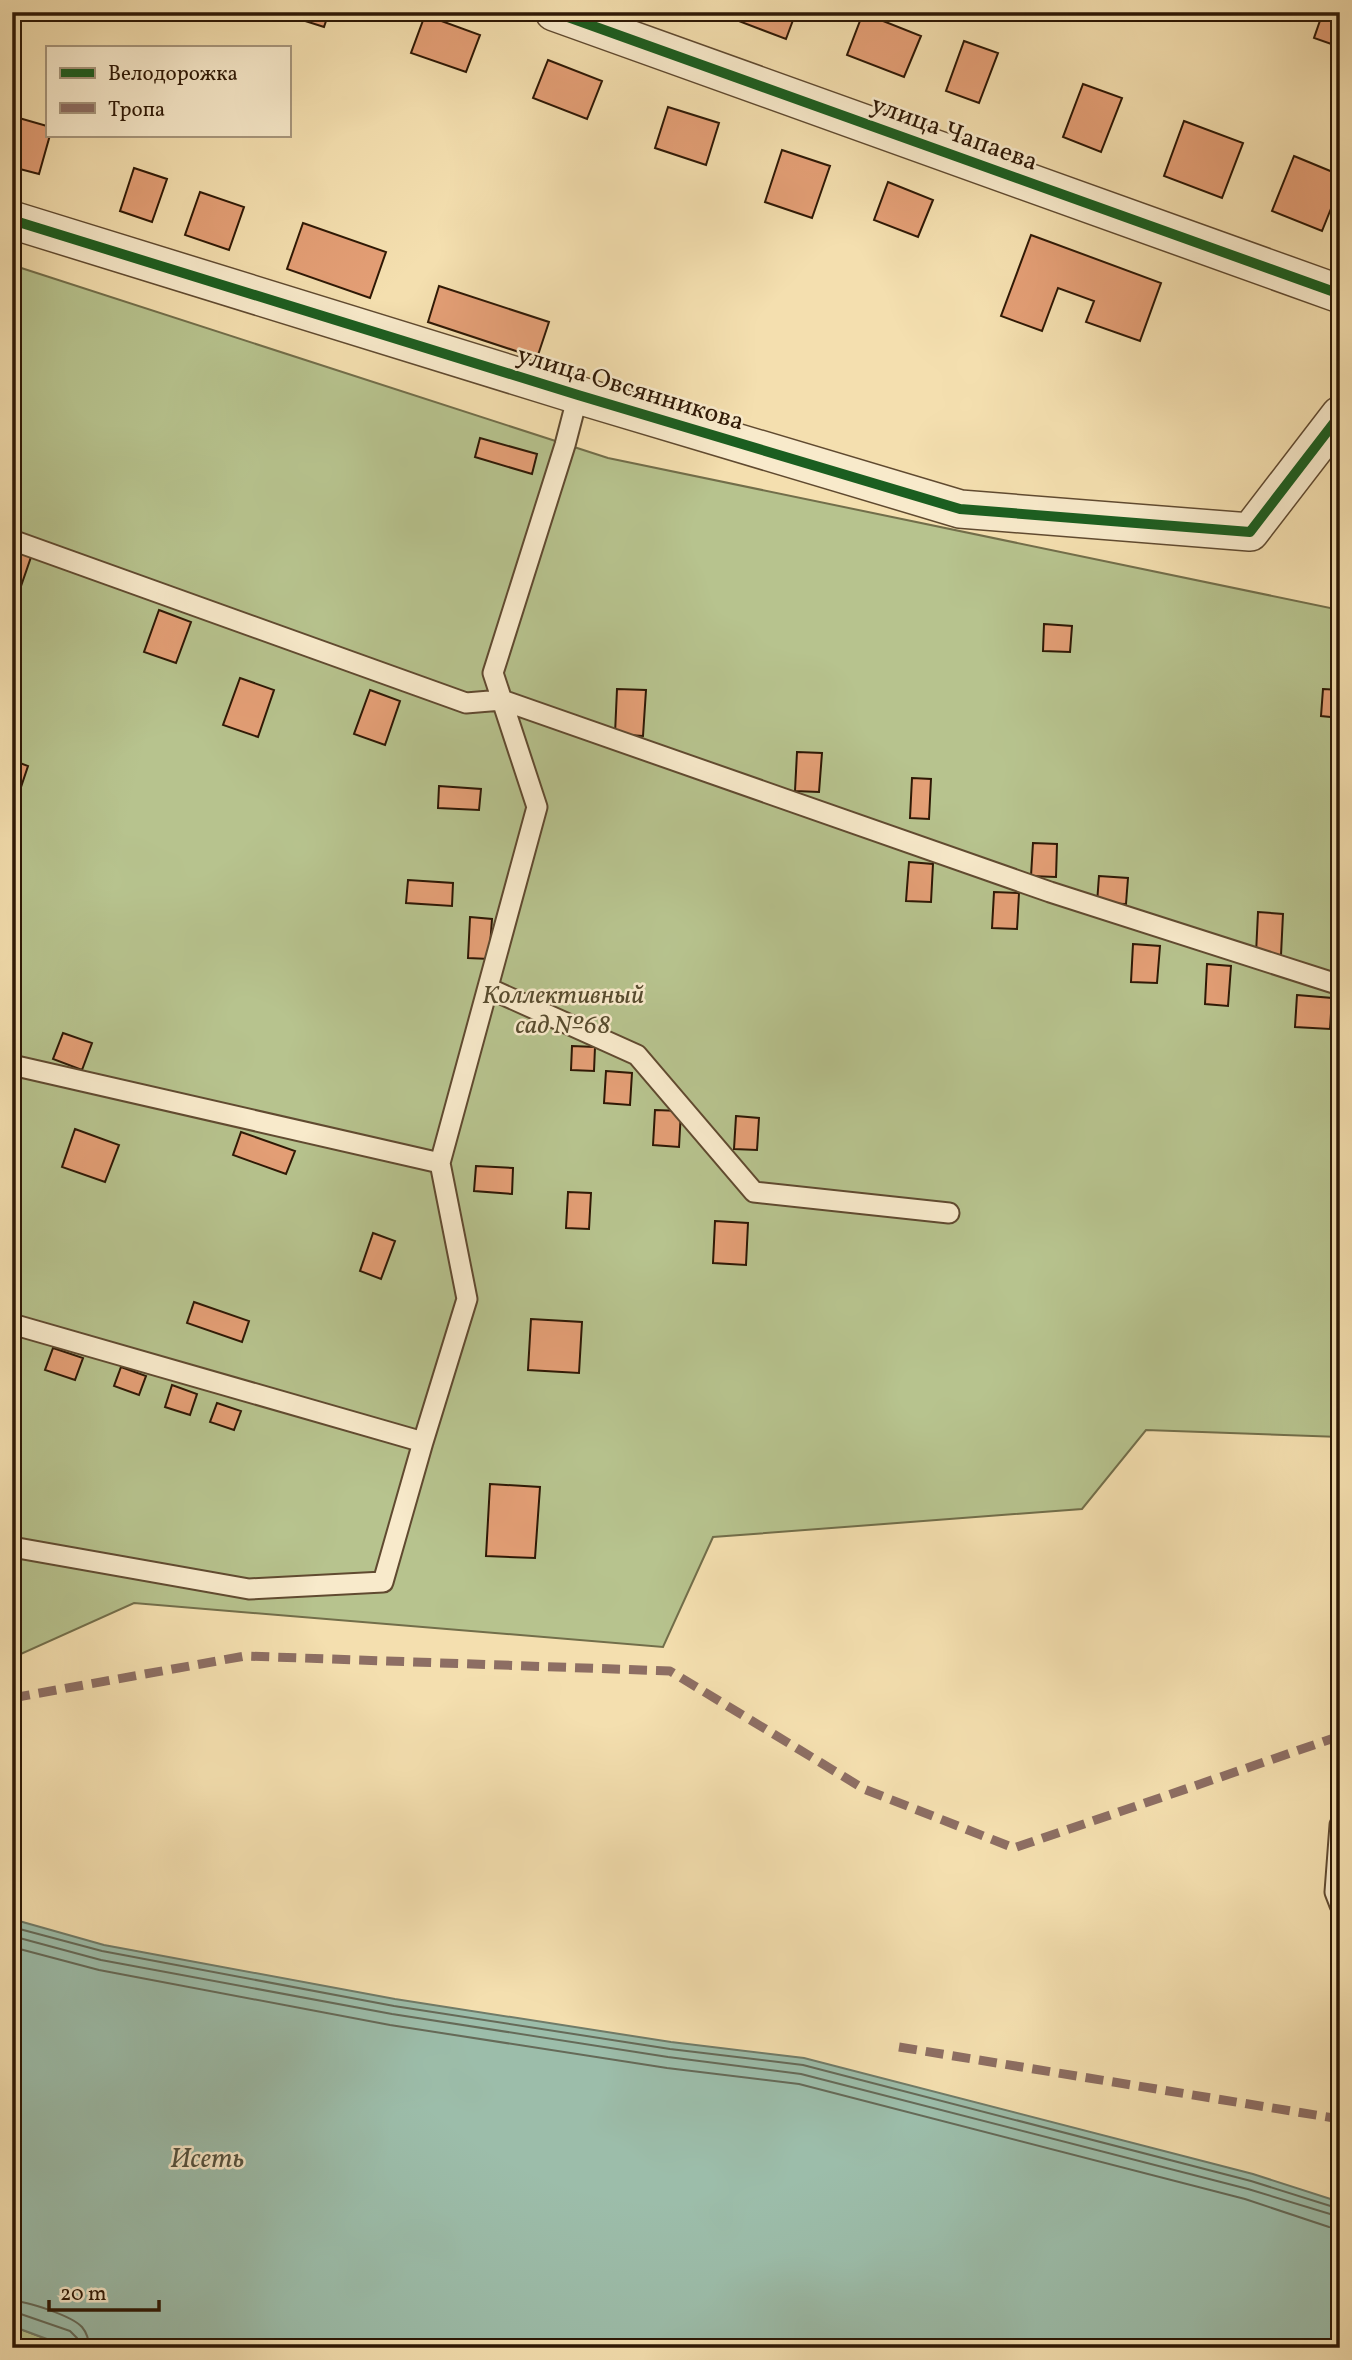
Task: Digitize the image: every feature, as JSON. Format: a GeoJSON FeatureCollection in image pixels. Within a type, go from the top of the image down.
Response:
{"type":"FeatureCollection","features":[{"type":"Feature","properties":{"kind":"street","name":"улица Чапаева"},"geometry":{"type":"LineString","coordinates":[[554,12],[1340,294]]}},
{"type":"Feature","properties":{"kind":"street","name":"улица Овсянникова"},"geometry":{"type":"LineString","coordinates":[[12,220],[578,395],[960,509],[1250,532],[1340,415]]}},
{"type":"Feature","properties":{"kind":"lane"},"geometry":{"type":"LineString","coordinates":[[12,1547],[249,1588],[383,1582],[467,1299],[440,1163],[537,807],[493,673],[578,395]]}},
{"type":"Feature","properties":{"kind":"lane"},"geometry":{"type":"LineString","coordinates":[[12,540],[466,703],[502,700],[1050,892],[1340,985]]}},
{"type":"Feature","properties":{"kind":"lane"},"geometry":{"type":"LineString","coordinates":[[488,988],[637,1055],[754,1192],[949,1213]]}},
{"type":"Feature","properties":{"kind":"lane"},"geometry":{"type":"LineString","coordinates":[[12,1065],[440,1163]]}},
{"type":"Feature","properties":{"kind":"lane"},"geometry":{"type":"LineString","coordinates":[[12,1324],[423,1442]]}},
{"type":"Feature","properties":{"kind":"lane"},"geometry":{"type":"LineString","coordinates":[[1340,1825],[1335,1892],[1340,1905]]}},
{"type":"Feature","properties":{"kind":"green space","name":"Коллективный сад №68"},"geometry":{"type":"Polygon","coordinates":[[[12,265],[608,458],[1340,610],[1340,1437],[1146,1430],[1082,1509],[713,1537],[663,1647],[134,1603],[12,1658],[12,265]]]}},
{"type":"Feature","properties":{"kind":"green space"},"geometry":{"type":"Polygon","coordinates":[[[12,2326],[71,2348],[12,2348],[12,2326]]]}},
{"type":"Feature","properties":{"kind":"water","name":"Исеть"},"geometry":{"type":"Polygon","coordinates":[[[12,1919],[104,1945],[395,1999],[671,2042],[804,2058],[1253,2174],[1340,2202],[1340,2348],[71,2348],[12,2326],[12,1919]]]}},
{"type":"Feature","properties":{"kind":"building"},"geometry":{"type":"Polygon","coordinates":[[[277,12],[329,12],[324,27],[277,12]]]}},
{"type":"Feature","properties":{"kind":"building"},"geometry":{"type":"Polygon","coordinates":[[[739,12],[796,12],[786,39],[736,20],[739,12]]]}},
{"type":"Feature","properties":{"kind":"building"},"geometry":{"type":"Polygon","coordinates":[[[1323,12],[1340,12],[1340,47],[1314,38],[1323,12]]]}},
{"type":"Feature","properties":{"kind":"building"},"geometry":{"type":"Polygon","coordinates":[[[863,13],[921,36],[904,77],[847,55],[863,13]]]}},
{"type":"Feature","properties":{"kind":"building"},"geometry":{"type":"Polygon","coordinates":[[[425,15],[480,35],[466,72],[411,53],[425,15]]]}},
{"type":"Feature","properties":{"kind":"building"},"geometry":{"type":"Polygon","coordinates":[[[964,41],[998,53],[979,103],[946,91],[964,41]]]}},
{"type":"Feature","properties":{"kind":"building"},"geometry":{"type":"Polygon","coordinates":[[[548,60],[602,81],[587,119],[533,98],[548,60]]]}},
{"type":"Feature","properties":{"kind":"building"},"geometry":{"type":"Polygon","coordinates":[[[1083,84],[1122,98],[1101,152],[1063,137],[1083,84]]]}},
{"type":"Feature","properties":{"kind":"building"},"geometry":{"type":"Polygon","coordinates":[[[668,107],[719,123],[706,165],[655,148],[668,107]]]}},
{"type":"Feature","properties":{"kind":"building"},"geometry":{"type":"Polygon","coordinates":[[[12,116],[46,126],[46,136],[50,136],[39,174],[12,167],[12,116]]]}},
{"type":"Feature","properties":{"kind":"building"},"geometry":{"type":"Polygon","coordinates":[[[1184,121],[1243,143],[1222,198],[1164,176],[1184,121]]]}},
{"type":"Feature","properties":{"kind":"building"},"geometry":{"type":"Polygon","coordinates":[[[782,150],[830,166],[812,218],[765,202],[782,150]]]}},
{"type":"Feature","properties":{"kind":"building"},"geometry":{"type":"Polygon","coordinates":[[[1294,156],[1340,175],[1340,186],[1322,231],[1272,211],[1294,156]]]}},
{"type":"Feature","properties":{"kind":"building"},"geometry":{"type":"Polygon","coordinates":[[[134,168],[167,179],[152,222],[120,211],[134,168]]]}},
{"type":"Feature","properties":{"kind":"building"},"geometry":{"type":"Polygon","coordinates":[[[888,182],[933,200],[918,237],[874,220],[888,182]]]}},
{"type":"Feature","properties":{"kind":"building"},"geometry":{"type":"Polygon","coordinates":[[[200,192],[244,207],[229,250],[185,235],[200,192]]]}},
{"type":"Feature","properties":{"kind":"building"},"geometry":{"type":"Polygon","coordinates":[[[303,223],[386,252],[370,298],[287,269],[303,223]]]}},
{"type":"Feature","properties":{"kind":"building"},"geometry":{"type":"Polygon","coordinates":[[[1031,235],[1161,283],[1140,341],[1086,322],[1094,301],[1058,288],[1042,331],[1001,316],[1031,235]]]}},
{"type":"Feature","properties":{"kind":"building"},"geometry":{"type":"Polygon","coordinates":[[[439,286],[549,322],[537,358],[428,322],[439,286]]]}},
{"type":"Feature","properties":{"kind":"building"},"geometry":{"type":"Polygon","coordinates":[[[480,438],[537,454],[532,474],[475,457],[480,438]]]}},
{"type":"Feature","properties":{"kind":"building"},"geometry":{"type":"Polygon","coordinates":[[[12,550],[31,557],[20,589],[12,586],[12,550]]]}},
{"type":"Feature","properties":{"kind":"building"},"geometry":{"type":"Polygon","coordinates":[[[159,610],[191,622],[176,663],[144,652],[159,610]]]}},
{"type":"Feature","properties":{"kind":"building"},"geometry":{"type":"Polygon","coordinates":[[[1044,624],[1072,626],[1070,652],[1043,651],[1044,624]]]}},
{"type":"Feature","properties":{"kind":"building"},"geometry":{"type":"Polygon","coordinates":[[[240,678],[274,690],[258,737],[223,725],[240,678]]]}},
{"type":"Feature","properties":{"kind":"building"},"geometry":{"type":"Polygon","coordinates":[[[617,689],[646,690],[643,736],[615,734],[617,689]]]}},
{"type":"Feature","properties":{"kind":"building"},"geometry":{"type":"Polygon","coordinates":[[[1323,689],[1340,690],[1340,718],[1321,716],[1323,689]]]}},
{"type":"Feature","properties":{"kind":"building"},"geometry":{"type":"Polygon","coordinates":[[[370,690],[400,701],[385,745],[354,734],[370,690]]]}},
{"type":"Feature","properties":{"kind":"building"},"geometry":{"type":"Polygon","coordinates":[[[797,752],[822,753],[819,792],[795,791],[797,752]]]}},
{"type":"Feature","properties":{"kind":"building"},"geometry":{"type":"Polygon","coordinates":[[[12,760],[28,766],[18,796],[12,794],[12,760]]]}},
{"type":"Feature","properties":{"kind":"building"},"geometry":{"type":"Polygon","coordinates":[[[912,778],[931,779],[929,819],[910,818],[912,778]]]}},
{"type":"Feature","properties":{"kind":"building"},"geometry":{"type":"Polygon","coordinates":[[[439,786],[481,789],[479,810],[438,808],[439,786]]]}},
{"type":"Feature","properties":{"kind":"building"},"geometry":{"type":"Polygon","coordinates":[[[1033,843],[1057,844],[1056,877],[1031,876],[1033,843]]]}},
{"type":"Feature","properties":{"kind":"building"},"geometry":{"type":"Polygon","coordinates":[[[909,862],[933,864],[931,902],[906,901],[909,862]]]}},
{"type":"Feature","properties":{"kind":"building"},"geometry":{"type":"Polygon","coordinates":[[[1099,876],[1128,878],[1126,904],[1097,903],[1099,876]]]}},
{"type":"Feature","properties":{"kind":"building"},"geometry":{"type":"Polygon","coordinates":[[[408,880],[453,883],[452,906],[406,903],[408,880]]]}},
{"type":"Feature","properties":{"kind":"building"},"geometry":{"type":"Polygon","coordinates":[[[994,892],[1019,893],[1017,929],[992,928],[994,892]]]}},
{"type":"Feature","properties":{"kind":"building"},"geometry":{"type":"Polygon","coordinates":[[[1258,912],[1283,914],[1281,955],[1256,954],[1258,912]]]}},
{"type":"Feature","properties":{"kind":"building"},"geometry":{"type":"Polygon","coordinates":[[[470,917],[492,919],[489,959],[468,958],[470,917]]]}},
{"type":"Feature","properties":{"kind":"building"},"geometry":{"type":"Polygon","coordinates":[[[1133,944],[1160,946],[1157,983],[1131,982],[1133,944]]]}},
{"type":"Feature","properties":{"kind":"building"},"geometry":{"type":"Polygon","coordinates":[[[1207,964],[1231,966],[1228,1006],[1205,1004],[1207,964]]]}},
{"type":"Feature","properties":{"kind":"building"},"geometry":{"type":"Polygon","coordinates":[[[1297,995],[1332,998],[1330,1029],[1295,1027],[1297,995]]]}},
{"type":"Feature","properties":{"kind":"building"},"geometry":{"type":"Polygon","coordinates":[[[63,1033],[92,1043],[82,1070],[53,1059],[63,1033]]]}},
{"type":"Feature","properties":{"kind":"building"},"geometry":{"type":"Polygon","coordinates":[[[572,1046],[595,1047],[594,1071],[571,1070],[572,1046]]]}},
{"type":"Feature","properties":{"kind":"building"},"geometry":{"type":"Polygon","coordinates":[[[606,1071],[632,1073],[630,1105],[604,1103],[606,1071]]]}},
{"type":"Feature","properties":{"kind":"building"},"geometry":{"type":"Polygon","coordinates":[[[655,1110],[681,1111],[679,1147],[653,1145],[655,1110]]]}},
{"type":"Feature","properties":{"kind":"building"},"geometry":{"type":"Polygon","coordinates":[[[736,1116],[759,1118],[757,1150],[734,1149],[736,1116]]]}},
{"type":"Feature","properties":{"kind":"building"},"geometry":{"type":"Polygon","coordinates":[[[75,1129],[119,1145],[105,1182],[62,1167],[75,1129]]]}},
{"type":"Feature","properties":{"kind":"building"},"geometry":{"type":"Polygon","coordinates":[[[241,1132],[295,1151],[286,1174],[233,1155],[241,1132]]]}},
{"type":"Feature","properties":{"kind":"building"},"geometry":{"type":"Polygon","coordinates":[[[476,1166],[513,1168],[512,1194],[474,1191],[476,1166]]]}},
{"type":"Feature","properties":{"kind":"building"},"geometry":{"type":"Polygon","coordinates":[[[568,1192],[591,1193],[589,1229],[566,1228],[568,1192]]]}},
{"type":"Feature","properties":{"kind":"building"},"geometry":{"type":"Polygon","coordinates":[[[715,1221],[748,1223],[746,1265],[713,1263],[715,1221]]]}},
{"type":"Feature","properties":{"kind":"building"},"geometry":{"type":"Polygon","coordinates":[[[373,1233],[395,1241],[381,1279],[360,1271],[373,1233]]]}},
{"type":"Feature","properties":{"kind":"building"},"geometry":{"type":"Polygon","coordinates":[[[194,1302],[249,1321],[242,1342],[187,1323],[194,1302]]]}},
{"type":"Feature","properties":{"kind":"building"},"geometry":{"type":"Polygon","coordinates":[[[531,1319],[582,1322],[579,1373],[528,1370],[531,1319]]]}},
{"type":"Feature","properties":{"kind":"building"},"geometry":{"type":"Polygon","coordinates":[[[53,1348],[83,1358],[75,1380],[45,1370],[53,1348]]]}},
{"type":"Feature","properties":{"kind":"building"},"geometry":{"type":"Polygon","coordinates":[[[121,1367],[146,1376],[139,1395],[114,1386],[121,1367]]]}},
{"type":"Feature","properties":{"kind":"building"},"geometry":{"type":"Polygon","coordinates":[[[172,1385],[197,1394],[190,1415],[165,1407],[172,1385]]]}},
{"type":"Feature","properties":{"kind":"building"},"geometry":{"type":"Polygon","coordinates":[[[217,1403],[241,1411],[234,1430],[210,1422],[217,1403]]]}},
{"type":"Feature","properties":{"kind":"building"},"geometry":{"type":"Polygon","coordinates":[[[490,1484],[540,1487],[535,1558],[486,1556],[490,1484]]]}},
{"type":"Feature","properties":{"kind":"marked path"},"geometry":{"type":"LineString","coordinates":[[12,1698],[245,1656],[670,1671],[864,1789],[1014,1848],[1340,1736]]}},
{"type":"Feature","properties":{"kind":"marked path"},"geometry":{"type":"LineString","coordinates":[[899,2047],[1340,2119]]}},
{"type":"Feature","properties":{"kind":"cycle path"},"geometry":{"type":"LineString","coordinates":[[554,12],[1340,294]]}},
{"type":"Feature","properties":{"kind":"cycle path"},"geometry":{"type":"LineString","coordinates":[[12,220],[578,395],[960,509],[1250,532],[1340,415]]}}]}
